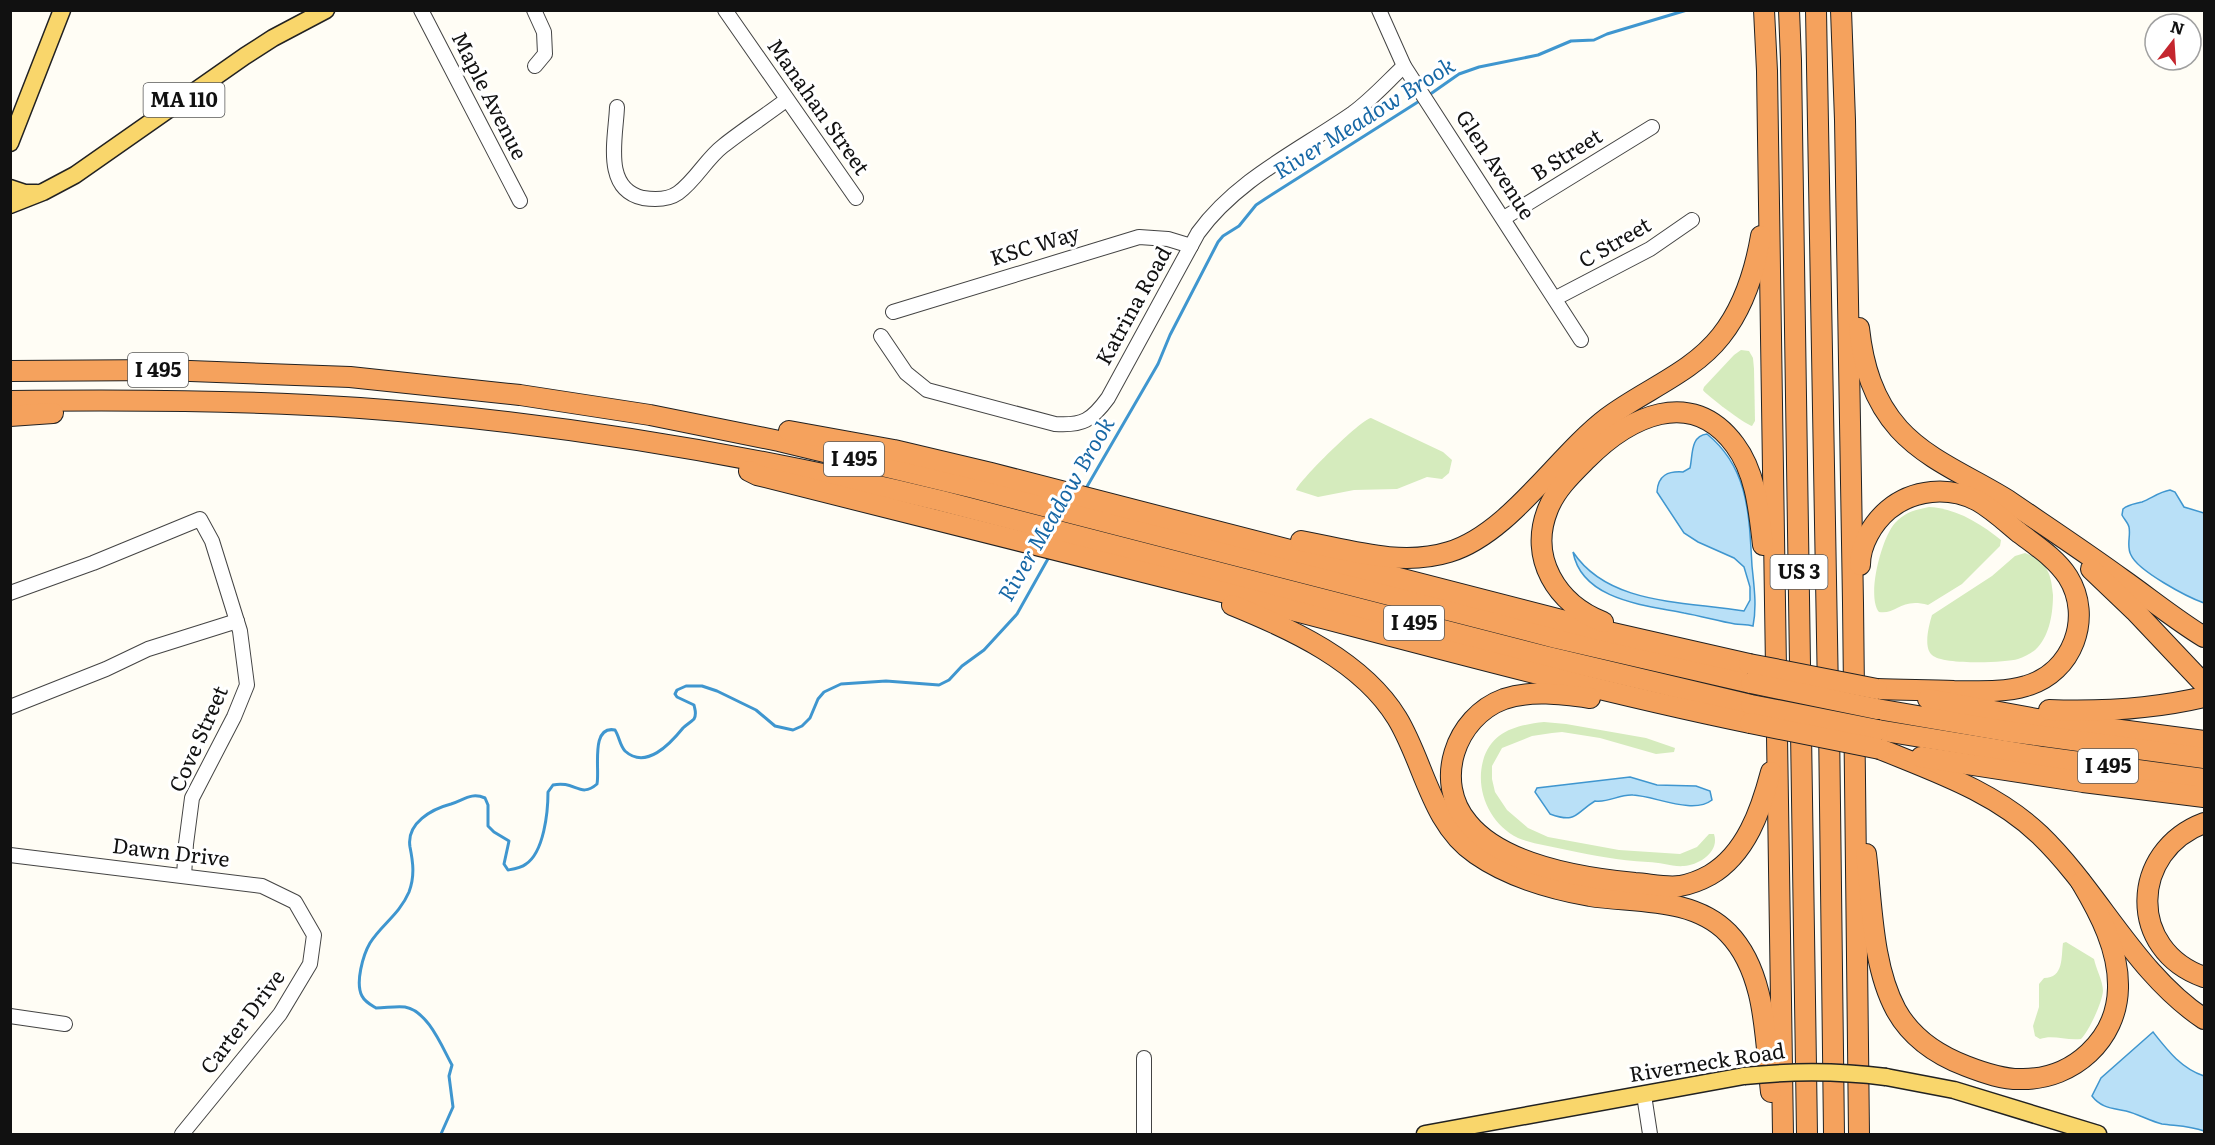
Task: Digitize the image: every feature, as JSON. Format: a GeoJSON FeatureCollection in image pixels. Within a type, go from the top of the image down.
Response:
{"type":"FeatureCollection","features":[{"type":"Feature","properties":{"kind":"highway"},"geometry":{"type":"LineString","coordinates":[[1764,10],[1783,1134]]}},
{"type":"Feature","properties":{"kind":"highway","name":"US 3"},"geometry":{"type":"LineString","coordinates":[[1789,10],[1807,1134]]}},
{"type":"Feature","properties":{"kind":"highway","name":"US 3"},"geometry":{"type":"LineString","coordinates":[[1816,10],[1834,1134]]}},
{"type":"Feature","properties":{"kind":"highway"},"geometry":{"type":"LineString","coordinates":[[1843,10],[1859,1134]]}},
{"type":"Feature","properties":{"kind":"highway"},"geometry":{"type":"LineString","coordinates":[[1153,515],[1395,557],[1416,558],[1438,555],[1457,550],[1476,541],[1500,523],[1599,424],[1628,403],[1692,364],[1722,335],[1740,306],[1754,267],[1762,231],[1768,170]]}},
{"type":"Feature","properties":{"kind":"highway"},"geometry":{"type":"LineString","coordinates":[[1846,201],[1861,348],[1867,372],[1880,402],[1898,428],[1922,449],[2020,509],[2205,637]]}},
{"type":"Feature","properties":{"kind":"highway","name":"I 495"},"geometry":{"type":"LineString","coordinates":[[10,371],[164,370],[350,377],[520,395],[650,415],[779,441],[1556,638],[1750,674]]}},
{"type":"Feature","properties":{"kind":"highway"},"geometry":{"type":"LineString","coordinates":[[10,416],[167,400]]}},
{"type":"Feature","properties":{"kind":"highway","name":"I 495"},"geometry":{"type":"LineString","coordinates":[[10,401],[167,400],[359,408],[490,421],[716,454],[900,491],[1047,529],[1074,545],[1576,664],[1750,714],[1878,730],[2043,758],[2205,779]]}},
{"type":"Feature","properties":{"kind":"highway"},"geometry":{"type":"LineString","coordinates":[[1776,658],[1758,504],[1744,460],[1728,437],[1712,424],[1686,414],[1660,413],[1642,418],[1619,431],[1570,476],[1557,493],[1542,528],[1542,554],[1547,572],[1556,589],[1579,610],[1615,626],[1692,651],[1750,674],[1877,699],[1935,701],[2008,709],[2089,711],[2140,708],[2197,699]]}},
{"type":"Feature","properties":{"kind":"highway"},"geometry":{"type":"LineString","coordinates":[[650,415],[723,422],[828,438],[926,457],[1558,619],[1692,651]]}},
{"type":"Feature","properties":{"kind":"highway"},"geometry":{"type":"LineString","coordinates":[[716,454],[757,475],[1038,546],[1074,545],[1192,584],[1486,661],[1667,706],[1750,714]]}},
{"type":"Feature","properties":{"kind":"highway"},"geometry":{"type":"LineString","coordinates":[[1853,603],[1860,577],[1860,558],[1872,528],[1886,512],[1900,502],[1916,495],[1935,492],[1963,495],[1988,508],[2058,564],[2078,599],[2080,623],[2072,647],[2058,668],[2035,683],[2002,690],[1877,699]]}},
{"type":"Feature","properties":{"kind":"highway"},"geometry":{"type":"LineString","coordinates":[[2020,509],[2064,544],[2117,594],[2205,684]]}},
{"type":"Feature","properties":{"kind":"highway"},"geometry":{"type":"LineString","coordinates":[[1192,584],[1222,601],[1300,637],[1347,665],[1365,680],[1397,719],[1447,824],[1476,854],[1515,874],[1561,890],[1690,910],[1714,921],[1728,934],[1746,959],[1758,995],[1775,1134]]}},
{"type":"Feature","properties":{"kind":"highway"},"geometry":{"type":"LineString","coordinates":[[1777,740],[1764,796],[1746,837],[1717,871],[1700,880],[1683,885],[1664,886],[1600,879],[1553,869],[1523,858],[1496,847],[1479,835],[1466,820],[1454,796],[1451,767],[1456,747],[1464,730],[1485,710],[1503,700],[1538,693],[1750,714],[1880,750],[1952,778],[2004,807],[2040,835],[2164,985],[2205,1018]]}},
{"type":"Feature","properties":{"kind":"highway","name":"I 495"},"geometry":{"type":"LineString","coordinates":[[1877,699],[2005,731],[2205,758]]}},
{"type":"Feature","properties":{"kind":"highway"},"geometry":{"type":"LineString","coordinates":[[1935,701],[2037,719],[2205,741]]}},
{"type":"Feature","properties":{"kind":"highway"},"geometry":{"type":"LineString","coordinates":[[1880,750],[2072,781],[2205,797]]}},
{"type":"Feature","properties":{"kind":"highway"},"geometry":{"type":"LineString","coordinates":[[1854,756],[1877,946],[1883,976],[1891,1000],[1903,1020],[1924,1043],[1946,1057],[1995,1076],[2032,1079],[2052,1075],[2073,1066],[2102,1038],[2115,1010],[2118,976],[2113,952],[2103,925],[2080,882]]}},
{"type":"Feature","properties":{"kind":"highway"},"geometry":{"type":"LineString","coordinates":[[2205,823],[2183,834],[2162,855],[2153,872],[2147,899],[2151,927],[2165,951],[2180,965],[2205,977]]}},
{"type":"Feature","properties":{"kind":"main road"},"geometry":{"type":"LineString","coordinates":[[10,142],[62,10]]}},
{"type":"Feature","properties":{"kind":"main road","name":"MA 110"},"geometry":{"type":"LineString","coordinates":[[10,206],[44,192],[75,175],[266,43],[327,10]]}},
{"type":"Feature","properties":{"kind":"main road"},"geometry":{"type":"LineString","coordinates":[[10,188],[25,193],[44,192]]}},
{"type":"Feature","properties":{"kind":"main road","name":"Riverneck Road"},"geometry":{"type":"LineString","coordinates":[[1425,1134],[1744,1076],[1802,1072],[1886,1077],[1954,1090],[2098,1134]]}},
{"type":"Feature","properties":{"kind":"street","name":"Maple Avenue"},"geometry":{"type":"LineString","coordinates":[[421,10],[520,201]]}},
{"type":"Feature","properties":{"kind":"street"},"geometry":{"type":"LineString","coordinates":[[534,10],[544,32],[545,54],[536,66]]}},
{"type":"Feature","properties":{"kind":"street","name":"Manahan Street"},"geometry":{"type":"LineString","coordinates":[[725,10],[856,198]]}},
{"type":"Feature","properties":{"kind":"street","name":"Glen Avenue"},"geometry":{"type":"LineString","coordinates":[[1379,10],[1404,66],[1581,340]]}},
{"type":"Feature","properties":{"kind":"street","name":"Katrina Road"},"geometry":{"type":"LineString","coordinates":[[880,336],[906,373],[927,390],[1055,424],[1080,423],[1092,417],[1108,398],[1208,219],[1226,200],[1259,174],[1372,98],[1404,66]]}},
{"type":"Feature","properties":{"kind":"street"},"geometry":{"type":"LineString","coordinates":[[617,107],[615,172],[628,191],[652,200],[666,199],[678,193],[722,146],[786,100]]}},
{"type":"Feature","properties":{"kind":"street","name":"B Street"},"geometry":{"type":"LineString","coordinates":[[1504,218],[1652,127]]}},
{"type":"Feature","properties":{"kind":"street","name":"C Street"},"geometry":{"type":"LineString","coordinates":[[1556,298],[1650,249],[1692,220]]}},
{"type":"Feature","properties":{"kind":"street","name":"KSC Way"},"geometry":{"type":"LineString","coordinates":[[893,312],[1139,237],[1168,239],[1191,246]]}},
{"type":"Feature","properties":{"kind":"street","name":"Cove Street"},"geometry":{"type":"LineString","coordinates":[[10,593],[93,563],[200,519],[212,541],[237,621],[247,685],[234,717],[192,798],[184,876]]}},
{"type":"Feature","properties":{"kind":"street"},"geometry":{"type":"LineString","coordinates":[[10,707],[106,669],[148,649],[237,621]]}},
{"type":"Feature","properties":{"kind":"street","name":"Dawn Drive"},"geometry":{"type":"LineString","coordinates":[[10,855],[262,886],[295,902],[309,926]]}},
{"type":"Feature","properties":{"kind":"street","name":"Carter Drive"},"geometry":{"type":"LineString","coordinates":[[182,1134],[280,1014],[304,977],[310,964],[314,935],[309,926]]}},
{"type":"Feature","properties":{"kind":"street"},"geometry":{"type":"LineString","coordinates":[[10,1016],[65,1024]]}},
{"type":"Feature","properties":{"kind":"street"},"geometry":{"type":"LineString","coordinates":[[1144,1058],[1144,1134]]}},
{"type":"Feature","properties":{"kind":"street"},"geometry":{"type":"LineString","coordinates":[[1644,1095],[1650,1134]]}},
{"type":"Feature","properties":{"kind":"green space"},"geometry":{"type":"Polygon","coordinates":[[[1741,350],[1749,351],[1753,358],[1755,421],[1752,426],[1726,410],[1703,390],[1741,350]]]}},
{"type":"Feature","properties":{"kind":"green space"},"geometry":{"type":"Polygon","coordinates":[[[1371,418],[1443,452],[1452,460],[1449,473],[1442,479],[1427,477],[1397,489],[1354,490],[1318,497],[1296,490],[1331,451],[1371,418]]]}},
{"type":"Feature","properties":{"kind":"green space"},"geometry":{"type":"Polygon","coordinates":[[[1929,507],[1949,510],[1968,518],[2001,540],[2000,546],[1962,584],[1928,605],[1911,603],[1890,611],[1879,612],[1875,604],[1875,580],[1881,553],[1890,530],[1906,514],[1929,507]]]}},
{"type":"Feature","properties":{"kind":"green space"},"geometry":{"type":"Polygon","coordinates":[[[2025,553],[2043,564],[2049,574],[2052,587],[2053,602],[2050,623],[2038,647],[2021,658],[2000,661],[1960,662],[1932,655],[1927,641],[1932,615],[1992,576],[2015,556],[2025,553]]]}},
{"type":"Feature","properties":{"kind":"green space"},"geometry":{"type":"Polygon","coordinates":[[[1544,722],[1646,738],[1675,748],[1674,752],[1656,754],[1600,738],[1562,732],[1532,736],[1502,748],[1492,766],[1495,792],[1507,810],[1528,828],[1548,837],[1619,850],[1680,854],[1697,847],[1709,834],[1714,834],[1715,841],[1711,852],[1696,863],[1675,866],[1567,850],[1524,840],[1508,832],[1493,815],[1483,795],[1481,772],[1483,761],[1492,743],[1506,731],[1544,722]]]}},
{"type":"Feature","properties":{"kind":"green space"},"geometry":{"type":"Polygon","coordinates":[[[2066,942],[2094,959],[2102,983],[2102,996],[2098,1009],[2081,1039],[2050,1037],[2040,1039],[2035,1036],[2033,1026],[2039,1007],[2039,984],[2044,978],[2058,971],[2063,943],[2066,942]]]}},
{"type":"Feature","properties":{"kind":"water"},"geometry":{"type":"Polygon","coordinates":[[[1707,434],[1721,447],[1731,462],[1744,494],[1750,529],[1755,611],[1753,626],[1651,607],[1617,598],[1589,581],[1579,568],[1573,552],[1588,570],[1607,583],[1628,592],[1674,602],[1744,611],[1750,600],[1750,587],[1744,567],[1734,558],[1684,533],[1657,492],[1659,482],[1665,475],[1683,472],[1690,468],[1695,442],[1707,434]]]}},
{"type":"Feature","properties":{"kind":"water"},"geometry":{"type":"Polygon","coordinates":[[[2170,490],[2175,492],[2184,507],[2204,513],[2204,603],[2153,576],[2135,561],[2130,552],[2129,527],[2122,515],[2123,509],[2170,490]]]}},
{"type":"Feature","properties":{"kind":"water"},"geometry":{"type":"Polygon","coordinates":[[[1630,777],[1657,785],[1696,786],[1710,791],[1712,800],[1695,806],[1628,795],[1595,801],[1575,816],[1566,818],[1550,814],[1535,792],[1537,788],[1630,777]]]}},
{"type":"Feature","properties":{"kind":"water"},"geometry":{"type":"Polygon","coordinates":[[[2153,1032],[2182,1064],[2204,1076],[2204,1131],[2158,1123],[2103,1105],[2092,1096],[2101,1078],[2153,1032]]]}},
{"type":"Feature","properties":{"kind":"waterway","name":"River Meadow Brook"},"geometry":{"type":"LineString","coordinates":[[1429,95],[1459,74],[1479,67],[1538,55],[1571,41],[1594,40],[1687,10]]}},
{"type":"Feature","properties":{"kind":"waterway","name":"River Meadow Brook"},"geometry":{"type":"LineString","coordinates":[[1085,490],[1158,364],[1170,335],[1223,236],[1239,226],[1256,205],[1421,100]]}},
{"type":"Feature","properties":{"kind":"waterway","name":"River Meadow Brook"},"geometry":{"type":"LineString","coordinates":[[441,1134],[453,1107],[449,1076],[452,1065],[439,1040],[421,1015],[413,1010],[405,1007],[376,1008],[368,1003],[362,996],[359,984],[363,962],[370,943],[400,907],[409,892],[413,869],[410,838],[416,824],[422,818],[436,809],[468,797],[485,798],[488,805],[488,826],[509,841],[504,864],[508,870],[522,866],[532,858],[541,841],[546,820],[548,792],[553,785],[561,784],[586,790],[597,784],[599,741],[607,730],[615,730],[623,749],[633,756],[641,758],[657,753],[695,717],[694,705],[675,694],[677,690],[686,686],[702,686],[717,691],[756,710],[775,726],[793,730],[802,726],[810,718],[818,699],[824,692],[841,684],[886,681],[939,685],[949,680],[962,666],[984,650],[1017,614],[1049,557]]}}]}
